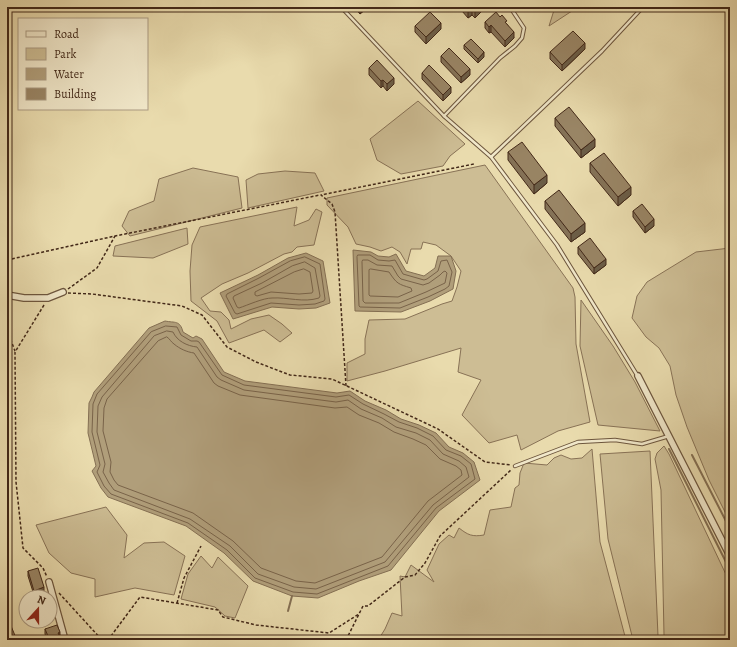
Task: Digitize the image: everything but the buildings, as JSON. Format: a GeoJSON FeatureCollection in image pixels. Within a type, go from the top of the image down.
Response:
{"type":"FeatureCollection","features":[{"type":"Feature","properties":{"kind":"street"},"geometry":{"type":"LineString","coordinates":[[7,295],[24,298],[48,298],[63,292]]}},
{"type":"Feature","properties":{"kind":"street"},"geometry":{"type":"LineString","coordinates":[[638,376],[730,556]]}},
{"type":"Feature","properties":{"kind":"street"},"geometry":{"type":"LineString","coordinates":[[49,582],[65,640]]}},
{"type":"Feature","properties":{"kind":"lane"},"geometry":{"type":"LineString","coordinates":[[341,7],[444,116],[491,157],[556,245],[638,376]]}},
{"type":"Feature","properties":{"kind":"lane"},"geometry":{"type":"LineString","coordinates":[[444,116],[500,58],[515,46],[522,38],[524,28],[510,7]]}},
{"type":"Feature","properties":{"kind":"lane"},"geometry":{"type":"LineString","coordinates":[[491,157],[602,51],[644,7]]}},
{"type":"Feature","properties":{"kind":"lane"},"geometry":{"type":"LineString","coordinates":[[515,466],[578,442],[615,440],[642,444],[669,436]]}},
{"type":"Feature","properties":{"kind":"path"},"geometry":{"type":"LineString","coordinates":[[7,260],[115,236],[474,164]]}},
{"type":"Feature","properties":{"kind":"path"},"geometry":{"type":"LineString","coordinates":[[321,195],[332,204],[335,212],[346,386]]}},
{"type":"Feature","properties":{"kind":"path"},"geometry":{"type":"LineString","coordinates":[[63,292],[97,268],[115,236]]}},
{"type":"Feature","properties":{"kind":"path"},"geometry":{"type":"LineString","coordinates":[[63,292],[92,294],[182,306],[202,314],[227,347],[256,362],[290,375],[332,379],[438,429],[485,462],[515,466]]}},
{"type":"Feature","properties":{"kind":"path"},"geometry":{"type":"LineString","coordinates":[[15,352],[48,298]]}},
{"type":"Feature","properties":{"kind":"path"},"geometry":{"type":"LineString","coordinates":[[7,330],[15,352],[16,482],[23,548],[43,568],[49,582]]}},
{"type":"Feature","properties":{"kind":"path"},"geometry":{"type":"LineString","coordinates":[[346,640],[363,606],[368,606],[405,577],[415,575],[425,563],[440,536],[515,466]]}},
{"type":"Feature","properties":{"kind":"path"},"geometry":{"type":"LineString","coordinates":[[177,603],[184,578],[201,546]]}},
{"type":"Feature","properties":{"kind":"path"},"geometry":{"type":"LineString","coordinates":[[60,594],[102,640]]}},
{"type":"Feature","properties":{"kind":"path"},"geometry":{"type":"LineString","coordinates":[[108,640],[140,597],[218,610],[223,617],[256,625],[329,633],[359,614]]}},
{"type":"Feature","properties":{"kind":"green space"},"geometry":{"type":"Polygon","coordinates":[[[555,7],[576,7],[549,26],[555,7]]]}},
{"type":"Feature","properties":{"kind":"green space"},"geometry":{"type":"Polygon","coordinates":[[[418,101],[465,144],[450,156],[443,166],[401,174],[377,160],[370,139],[418,101]]]}},
{"type":"Feature","properties":{"kind":"green space"},"geometry":{"type":"Polygon","coordinates":[[[485,165],[573,288],[575,297],[576,344],[590,422],[558,431],[521,450],[517,435],[489,443],[462,415],[481,380],[458,372],[461,348],[347,381],[347,363],[365,354],[365,339],[369,320],[405,319],[452,301],[461,271],[451,256],[436,245],[423,242],[421,249],[411,249],[407,264],[400,252],[392,247],[381,251],[356,244],[348,227],[327,205],[327,198],[485,165]]]}},
{"type":"Feature","properties":{"kind":"green space"},"geometry":{"type":"Polygon","coordinates":[[[193,168],[238,177],[242,208],[130,236],[122,226],[129,211],[154,201],[159,179],[193,168]]]}},
{"type":"Feature","properties":{"kind":"green space"},"geometry":{"type":"Polygon","coordinates":[[[285,171],[315,173],[324,191],[248,208],[246,180],[258,174],[285,171]]]}},
{"type":"Feature","properties":{"kind":"green space"},"geometry":{"type":"Polygon","coordinates":[[[297,207],[294,226],[309,220],[316,209],[322,212],[314,245],[297,247],[292,252],[284,254],[248,273],[222,284],[201,298],[210,311],[221,312],[229,320],[231,329],[251,319],[269,315],[292,333],[280,342],[264,330],[229,343],[217,321],[191,301],[190,271],[192,245],[200,227],[297,207]]]}},
{"type":"Feature","properties":{"kind":"green space"},"geometry":{"type":"Polygon","coordinates":[[[187,228],[188,244],[153,258],[113,256],[115,246],[187,228]]]}},
{"type":"Feature","properties":{"kind":"green space"},"geometry":{"type":"Polygon","coordinates":[[[730,248],[730,522],[709,480],[687,427],[676,395],[670,366],[659,348],[646,337],[632,318],[637,296],[647,282],[696,252],[730,248]]]}},
{"type":"Feature","properties":{"kind":"green space"},"geometry":{"type":"Polygon","coordinates":[[[581,300],[613,346],[635,382],[660,431],[598,425],[580,346],[581,300]]]}},
{"type":"Feature","properties":{"kind":"green space"},"geometry":{"type":"Polygon","coordinates":[[[664,446],[730,583],[730,640],[661,640],[664,635],[661,490],[655,459],[657,453],[664,446]]]}},
{"type":"Feature","properties":{"kind":"green space"},"geometry":{"type":"Polygon","coordinates":[[[592,449],[600,542],[626,640],[380,640],[380,637],[392,613],[402,616],[400,576],[405,577],[411,565],[434,582],[427,570],[439,544],[449,535],[454,538],[459,528],[470,535],[484,535],[490,510],[511,507],[515,488],[519,485],[520,473],[524,463],[547,465],[554,458],[561,455],[571,459],[582,458],[592,449]]]}},
{"type":"Feature","properties":{"kind":"green space"},"geometry":{"type":"Polygon","coordinates":[[[650,451],[658,636],[655,640],[633,640],[608,539],[600,454],[650,451]]]}},
{"type":"Feature","properties":{"kind":"green space"},"geometry":{"type":"Polygon","coordinates":[[[106,507],[127,535],[124,558],[144,543],[164,542],[185,556],[174,595],[135,588],[95,597],[95,579],[71,573],[49,553],[36,525],[106,507]]]}},
{"type":"Feature","properties":{"kind":"green space"},"geometry":{"type":"Polygon","coordinates":[[[201,556],[212,568],[218,557],[248,586],[235,618],[225,616],[215,607],[181,599],[188,574],[201,556]]]}},
{"type":"Feature","properties":{"kind":"water"},"geometry":{"type":"Polygon","coordinates":[[[353,250],[371,252],[378,256],[389,257],[396,254],[406,271],[424,276],[435,268],[438,256],[451,256],[456,271],[453,289],[430,301],[401,312],[355,311],[353,250]]]}},
{"type":"Feature","properties":{"kind":"water"},"geometry":{"type":"Polygon","coordinates":[[[306,253],[323,261],[330,303],[316,308],[299,309],[272,307],[233,319],[220,293],[258,275],[288,258],[306,253]]]}},
{"type":"Feature","properties":{"kind":"water"},"geometry":{"type":"Polygon","coordinates":[[[165,321],[177,323],[182,328],[183,332],[193,338],[196,336],[202,339],[224,372],[245,381],[337,393],[350,391],[365,401],[386,410],[401,419],[436,433],[449,447],[463,453],[474,462],[480,480],[439,511],[391,570],[318,598],[292,596],[253,581],[224,553],[186,526],[108,497],[101,488],[92,471],[96,466],[88,433],[89,403],[94,392],[149,328],[165,321]]]}},
{"type":"Feature","properties":{"kind":"waterway"},"geometry":{"type":"LineString","coordinates":[[669,449],[730,570]]}},
{"type":"Feature","properties":{"kind":"waterway"},"geometry":{"type":"LineString","coordinates":[[692,455],[730,529]]}},
{"type":"Feature","properties":{"kind":"waterway"},"geometry":{"type":"LineString","coordinates":[[288,611],[292,596]]}}]}
